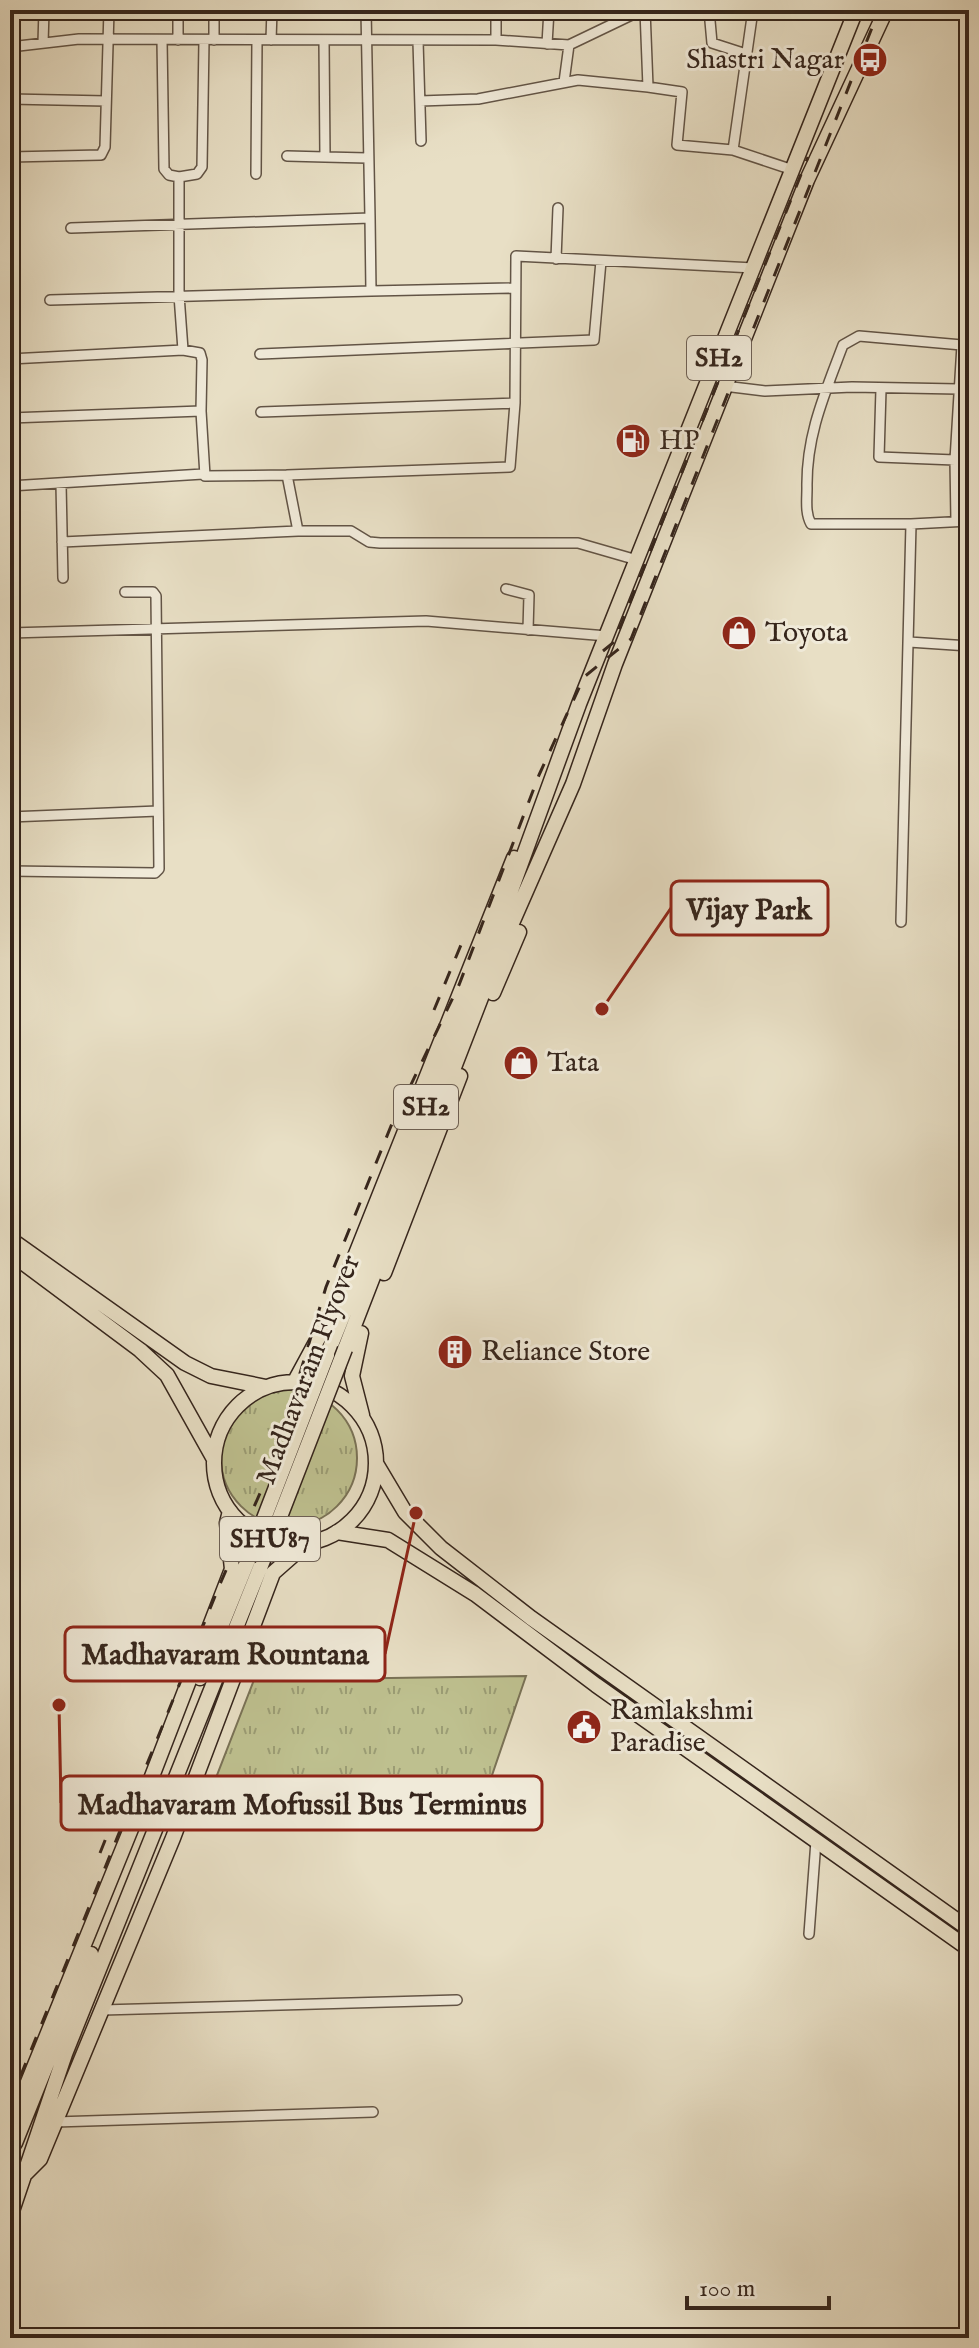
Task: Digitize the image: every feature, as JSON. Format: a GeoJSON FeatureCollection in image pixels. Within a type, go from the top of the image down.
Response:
{"type":"FeatureCollection","features":[{"type":"Feature","properties":{"kind":"main road","name":"SH2"},"geometry":{"type":"LineString","coordinates":[[530,838],[856,10]]}},
{"type":"Feature","properties":{"kind":"main road","name":"SH2"},"geometry":{"type":"LineString","coordinates":[[543,854],[807,180],[884,11]]}},
{"type":"Feature","properties":{"kind":"main road","name":"Madhavaram Flyover"},"geometry":{"type":"LineString","coordinates":[[25,2175],[27,2134],[530,838]]}},
{"type":"Feature","properties":{"kind":"main road"},"geometry":{"type":"LineString","coordinates":[[295,1381],[319,1343],[334,1309],[518,848],[530,838]]}},
{"type":"Feature","properties":{"kind":"main road","name":"Madhavaram Flyover"},"geometry":{"type":"LineString","coordinates":[[10,2154],[27,2134],[488,979],[543,854]]}},
{"type":"Feature","properties":{"kind":"main road"},"geometry":{"type":"LineString","coordinates":[[543,854],[548,864],[487,1005],[356,1346],[352,1376],[362,1415],[374,1439],[377,1465],[414,1521],[441,1548],[531,1618],[969,1929]]}},
{"type":"Feature","properties":{"kind":"main road"},"geometry":{"type":"LineString","coordinates":[[10,1239],[197,1369],[237,1383],[269,1387]]}},
{"type":"Feature","properties":{"kind":"main road","name":"SHU87"},"geometry":{"type":"LineString","coordinates":[[10,1253],[140,1350],[178,1390],[214,1459],[217,1486],[230,1511],[245,1526],[264,1537],[285,1543],[307,1543],[337,1532],[358,1515],[372,1491],[377,1465]]}},
{"type":"Feature","properties":{"kind":"main road"},"geometry":{"type":"LineString","coordinates":[[178,1390],[197,1369]]}},
{"type":"Feature","properties":{"kind":"main road"},"geometry":{"type":"LineString","coordinates":[[214,1459],[218,1435],[230,1413],[247,1397],[269,1387],[295,1381],[332,1391],[362,1415]]}},
{"type":"Feature","properties":{"kind":"main road"},"geometry":{"type":"LineString","coordinates":[[10,2154],[13,2119],[146,1792],[232,1569],[227,1523],[230,1511]]}},
{"type":"Feature","properties":{"kind":"main road"},"geometry":{"type":"LineString","coordinates":[[337,1532],[388,1540],[475,1594],[596,1685],[969,1949]]}},
{"type":"Feature","properties":{"kind":"main road"},"geometry":{"type":"LineString","coordinates":[[25,2175],[40,2159],[173,1838],[273,1573],[307,1543]]}},
{"type":"Feature","properties":{"kind":"main road","name":"SH2"},"geometry":{"type":"LineString","coordinates":[[10,2217],[25,2175]]}},
{"type":"Feature","properties":{"kind":"street"},"geometry":{"type":"LineString","coordinates":[[43,43],[44,10]]}},
{"type":"Feature","properties":{"kind":"street"},"geometry":{"type":"LineString","coordinates":[[10,157],[101,155],[105,147],[109,10]]}},
{"type":"Feature","properties":{"kind":"street"},"geometry":{"type":"LineString","coordinates":[[178,10],[178,40]]}},
{"type":"Feature","properties":{"kind":"street"},"geometry":{"type":"LineString","coordinates":[[162,40],[164,169],[169,175],[179,177],[197,174],[202,167],[209,40],[214,10]]}},
{"type":"Feature","properties":{"kind":"street"},"geometry":{"type":"LineString","coordinates":[[271,40],[272,10]]}},
{"type":"Feature","properties":{"kind":"street"},"geometry":{"type":"LineString","coordinates":[[366,10],[371,291]]}},
{"type":"Feature","properties":{"kind":"street"},"geometry":{"type":"LineString","coordinates":[[496,10],[496,40]]}},
{"type":"Feature","properties":{"kind":"street"},"geometry":{"type":"LineString","coordinates":[[547,44],[549,10]]}},
{"type":"Feature","properties":{"kind":"street"},"geometry":{"type":"LineString","coordinates":[[10,47],[108,39],[496,40],[569,45],[644,10],[648,87]]}},
{"type":"Feature","properties":{"kind":"street"},"geometry":{"type":"LineString","coordinates":[[709,10],[712,43],[746,54]]}},
{"type":"Feature","properties":{"kind":"street"},"geometry":{"type":"LineString","coordinates":[[733,150],[753,10]]}},
{"type":"Feature","properties":{"kind":"street"},"geometry":{"type":"LineString","coordinates":[[256,174],[257,40]]}},
{"type":"Feature","properties":{"kind":"street"},"geometry":{"type":"LineString","coordinates":[[324,41],[325,157]]}},
{"type":"Feature","properties":{"kind":"street"},"geometry":{"type":"LineString","coordinates":[[418,41],[421,141]]}},
{"type":"Feature","properties":{"kind":"street"},"geometry":{"type":"LineString","coordinates":[[564,82],[569,45]]}},
{"type":"Feature","properties":{"kind":"street"},"geometry":{"type":"LineString","coordinates":[[420,101],[478,99],[590,79],[682,92],[677,145],[733,150],[793,170]]}},
{"type":"Feature","properties":{"kind":"street"},"geometry":{"type":"LineString","coordinates":[[10,99],[106,101]]}},
{"type":"Feature","properties":{"kind":"street"},"geometry":{"type":"LineString","coordinates":[[287,156],[367,158]]}},
{"type":"Feature","properties":{"kind":"street"},"geometry":{"type":"LineString","coordinates":[[179,177],[179,295],[183,350]]}},
{"type":"Feature","properties":{"kind":"street"},"geometry":{"type":"LineString","coordinates":[[556,259],[558,208]]}},
{"type":"Feature","properties":{"kind":"street"},"geometry":{"type":"LineString","coordinates":[[71,228],[370,218]]}},
{"type":"Feature","properties":{"kind":"street"},"geometry":{"type":"LineString","coordinates":[[10,486],[203,474],[209,479],[510,467],[515,403],[516,256],[754,268]]}},
{"type":"Feature","properties":{"kind":"street"},"geometry":{"type":"LineString","coordinates":[[260,354],[594,340],[601,261]]}},
{"type":"Feature","properties":{"kind":"street"},"geometry":{"type":"LineString","coordinates":[[50,300],[515,288]]}},
{"type":"Feature","properties":{"kind":"street"},"geometry":{"type":"LineString","coordinates":[[10,294],[13,324]]}},
{"type":"Feature","properties":{"kind":"street"},"geometry":{"type":"LineString","coordinates":[[956,521],[957,408],[965,345],[849,339],[827,388],[808,448],[807,517],[811,524],[969,521]]}},
{"type":"Feature","properties":{"kind":"street"},"geometry":{"type":"LineString","coordinates":[[10,359],[183,350],[201,354],[203,474]]}},
{"type":"Feature","properties":{"kind":"street"},"geometry":{"type":"LineString","coordinates":[[724,386],[765,391],[958,389]]}},
{"type":"Feature","properties":{"kind":"street"},"geometry":{"type":"LineString","coordinates":[[881,389],[879,457],[955,465],[969,471]]}},
{"type":"Feature","properties":{"kind":"street"},"geometry":{"type":"LineString","coordinates":[[261,412],[515,403]]}},
{"type":"Feature","properties":{"kind":"street"},"geometry":{"type":"LineString","coordinates":[[957,408],[969,409]]}},
{"type":"Feature","properties":{"kind":"street"},"geometry":{"type":"LineString","coordinates":[[10,418],[201,411]]}},
{"type":"Feature","properties":{"kind":"street"},"geometry":{"type":"LineString","coordinates":[[287,475],[298,531]]}},
{"type":"Feature","properties":{"kind":"street"},"geometry":{"type":"LineString","coordinates":[[61,484],[63,578]]}},
{"type":"Feature","properties":{"kind":"street"},"geometry":{"type":"LineString","coordinates":[[901,922],[911,524]]}},
{"type":"Feature","properties":{"kind":"street"},"geometry":{"type":"LineString","coordinates":[[62,542],[351,531],[369,542],[380,543],[578,543],[637,560]]}},
{"type":"Feature","properties":{"kind":"street"},"geometry":{"type":"LineString","coordinates":[[506,589],[529,595],[528,630]]}},
{"type":"Feature","properties":{"kind":"street"},"geometry":{"type":"LineString","coordinates":[[10,871],[155,873],[159,869],[158,630],[153,592],[125,592]]}},
{"type":"Feature","properties":{"kind":"street"},"geometry":{"type":"LineString","coordinates":[[10,633],[426,621],[607,636]]}},
{"type":"Feature","properties":{"kind":"street"},"geometry":{"type":"LineString","coordinates":[[909,642],[969,646]]}},
{"type":"Feature","properties":{"kind":"street"},"geometry":{"type":"LineString","coordinates":[[10,817],[158,811]]}},
{"type":"Feature","properties":{"kind":"street"},"geometry":{"type":"LineString","coordinates":[[809,1934],[816,1841]]}},
{"type":"Feature","properties":{"kind":"street"},"geometry":{"type":"LineString","coordinates":[[102,2010],[457,2000]]}},
{"type":"Feature","properties":{"kind":"street"},"geometry":{"type":"LineString","coordinates":[[55,2122],[373,2112]]}},
{"type":"Feature","properties":{"kind":"green space"},"geometry":{"type":"Polygon","coordinates":[[[289,1390],[315,1395],[337,1410],[352,1432],[357,1458],[352,1484],[337,1506],[315,1521],[289,1526],[263,1521],[241,1506],[226,1484],[221,1458],[226,1432],[241,1410],[263,1395],[289,1390]]]}},
{"type":"Feature","properties":{"kind":"green space"},"geometry":{"type":"Polygon","coordinates":[[[526,1676],[489,1784],[212,1788],[254,1680],[526,1676]]]}},
{"type":"Feature","properties":{"kind":"railway"},"geometry":{"type":"LineString","coordinates":[[10,2102],[220,1584],[272,1466],[326,1287],[391,1126],[459,985],[539,775],[584,677],[631,639],[879,10]]}},
{"type":"Feature","properties":{"kind":"railway"},"geometry":{"type":"LineString","coordinates":[[603,651],[614,642],[808,157]]}},
{"type":"Feature","properties":{"kind":"railway"},"geometry":{"type":"LineString","coordinates":[[434,1010],[463,940]]}},
{"type":"Feature","properties":{"kind":"railway"},"geometry":{"type":"LineString","coordinates":[[100,1853],[122,1798]]}},
{"type":"Feature","properties":{"kind":"place","name":"Shastri Nagar"},"geometry":{"type":"Point","coordinates":[870,60]}},
{"type":"Feature","properties":{"kind":"place","name":"HP"},"geometry":{"type":"Point","coordinates":[633,441]}},
{"type":"Feature","properties":{"kind":"place","name":"Toyota"},"geometry":{"type":"Point","coordinates":[739,633]}},
{"type":"Feature","properties":{"kind":"place","name":"Vijay Park"},"geometry":{"type":"Point","coordinates":[602,1009]}},
{"type":"Feature","properties":{"kind":"place","name":"Tata"},"geometry":{"type":"Point","coordinates":[521,1063]}},
{"type":"Feature","properties":{"kind":"place","name":"Reliance Store"},"geometry":{"type":"Point","coordinates":[455,1352]}},
{"type":"Feature","properties":{"kind":"place","name":"Madhavaram Rountana"},"geometry":{"type":"Point","coordinates":[416,1513]}},
{"type":"Feature","properties":{"kind":"place","name":"Madhavaram Mofussil Bus Terminus"},"geometry":{"type":"Point","coordinates":[59,1705]}},
{"type":"Feature","properties":{"kind":"place","name":"Ramlakshmi Paradise"},"geometry":{"type":"Point","coordinates":[584,1727]}}]}
